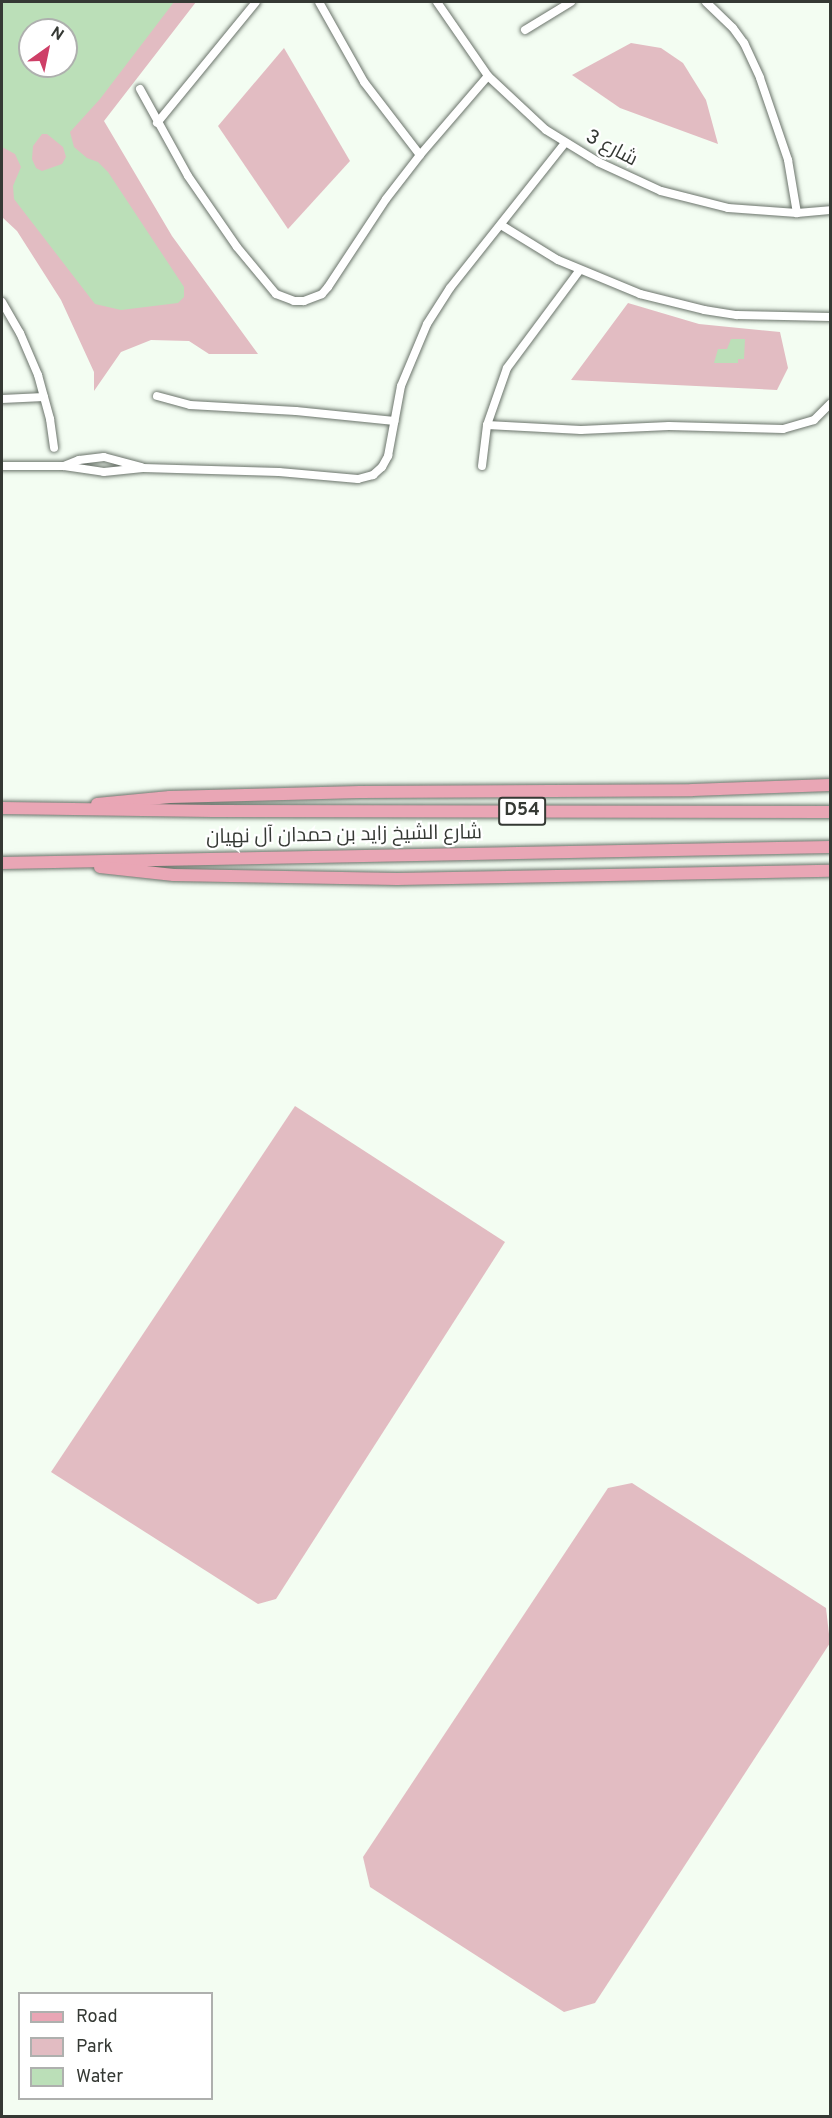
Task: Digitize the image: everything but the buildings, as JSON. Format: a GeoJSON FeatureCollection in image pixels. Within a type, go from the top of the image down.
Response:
{"type":"FeatureCollection","features":[{"type":"Feature","properties":{"kind":"main road"},"geometry":{"type":"LineString","coordinates":[[75,809],[106,802],[170,797],[437,790],[692,790],[831,785]]}},
{"type":"Feature","properties":{"kind":"main road","name":"شارع الشيخ زايد بن حمدان آل نهيان"},"geometry":{"type":"LineString","coordinates":[[2,808],[831,812]]}},
{"type":"Feature","properties":{"kind":"main road","name":"شارع الشيخ زايد بن حمدان آل نهيان"},"geometry":{"type":"LineString","coordinates":[[2,863],[831,847]]}},
{"type":"Feature","properties":{"kind":"main road"},"geometry":{"type":"LineString","coordinates":[[63,862],[174,875],[397,879],[831,871]]}},
{"type":"Feature","properties":{"kind":"street"},"geometry":{"type":"LineString","coordinates":[[157,123],[256,2]]}},
{"type":"Feature","properties":{"kind":"street"},"geometry":{"type":"LineString","coordinates":[[319,2],[373,96],[420,155]]}},
{"type":"Feature","properties":{"kind":"street","name":"شارع 3"},"geometry":{"type":"LineString","coordinates":[[437,2],[488,76],[526,113],[565,143],[629,178],[694,201],[740,209],[797,213],[831,210]]}},
{"type":"Feature","properties":{"kind":"street"},"geometry":{"type":"LineString","coordinates":[[525,30],[567,2]]}},
{"type":"Feature","properties":{"kind":"street"},"geometry":{"type":"LineString","coordinates":[[706,2],[733,28],[760,78],[788,160],[797,213]]}},
{"type":"Feature","properties":{"kind":"street"},"geometry":{"type":"LineString","coordinates":[[140,89],[188,176],[237,247],[269,288],[276,294],[294,301],[313,299],[328,287],[361,235],[420,155],[488,76]]}},
{"type":"Feature","properties":{"kind":"street"},"geometry":{"type":"LineString","coordinates":[[2,466],[64,466],[104,472],[144,468],[279,472],[363,479],[377,472],[385,462],[407,368],[427,324],[450,288],[565,143]]}},
{"type":"Feature","properties":{"kind":"street"},"geometry":{"type":"LineString","coordinates":[[501,225],[579,271],[640,294],[704,310],[770,318],[831,317]]}},
{"type":"Feature","properties":{"kind":"street"},"geometry":{"type":"LineString","coordinates":[[482,466],[487,425],[498,387],[512,360],[579,271]]}},
{"type":"Feature","properties":{"kind":"street"},"geometry":{"type":"LineString","coordinates":[[2,302],[30,354],[44,397],[54,448]]}},
{"type":"Feature","properties":{"kind":"street"},"geometry":{"type":"LineString","coordinates":[[157,396],[190,405],[275,409],[394,421]]}},
{"type":"Feature","properties":{"kind":"street"},"geometry":{"type":"LineString","coordinates":[[2,399],[44,397]]}},
{"type":"Feature","properties":{"kind":"street"},"geometry":{"type":"LineString","coordinates":[[487,425],[580,429],[669,426],[783,429],[814,420],[831,404]]}},
{"type":"Feature","properties":{"kind":"street"},"geometry":{"type":"LineString","coordinates":[[64,466],[79,460],[104,457],[144,468]]}},
{"type":"Feature","properties":{"kind":"green space"},"geometry":{"type":"Polygon","coordinates":[[[2,2],[196,2],[104,121],[172,236],[258,354],[209,354],[189,341],[151,340],[121,352],[94,391],[94,372],[61,300],[17,231],[2,217],[2,2]]]}},
{"type":"Feature","properties":{"kind":"green space"},"geometry":{"type":"Polygon","coordinates":[[[631,43],[661,48],[683,63],[706,100],[718,144],[620,108],[572,75],[631,43]]]}},
{"type":"Feature","properties":{"kind":"green space"},"geometry":{"type":"Polygon","coordinates":[[[284,48],[350,161],[288,229],[218,126],[284,48]]]}},
{"type":"Feature","properties":{"kind":"green space"},"geometry":{"type":"Polygon","coordinates":[[[628,303],[699,324],[780,332],[788,368],[777,390],[571,380],[628,303]]]}},
{"type":"Feature","properties":{"kind":"green space"},"geometry":{"type":"Polygon","coordinates":[[[295,1106],[505,1242],[276,1599],[258,1604],[51,1472],[295,1106]]]}},
{"type":"Feature","properties":{"kind":"green space"},"geometry":{"type":"Polygon","coordinates":[[[632,1483],[826,1608],[830,1643],[595,2003],[564,2012],[370,1887],[363,1857],[608,1488],[632,1483]]]}},
{"type":"Feature","properties":{"kind":"water"},"geometry":{"type":"Polygon","coordinates":[[[2,2],[174,2],[100,99],[70,132],[74,147],[87,158],[98,162],[108,172],[184,287],[184,297],[178,303],[121,310],[95,304],[14,199],[13,186],[21,167],[15,154],[2,147],[2,2]],[[42,134],[33,146],[32,159],[36,168],[42,171],[62,164],[66,157],[63,147],[47,134],[42,134]]]}},
{"type":"Feature","properties":{"kind":"water"},"geometry":{"type":"Polygon","coordinates":[[[731,339],[745,339],[744,359],[738,359],[738,363],[714,363],[718,349],[727,349],[731,339]]]}}]}
